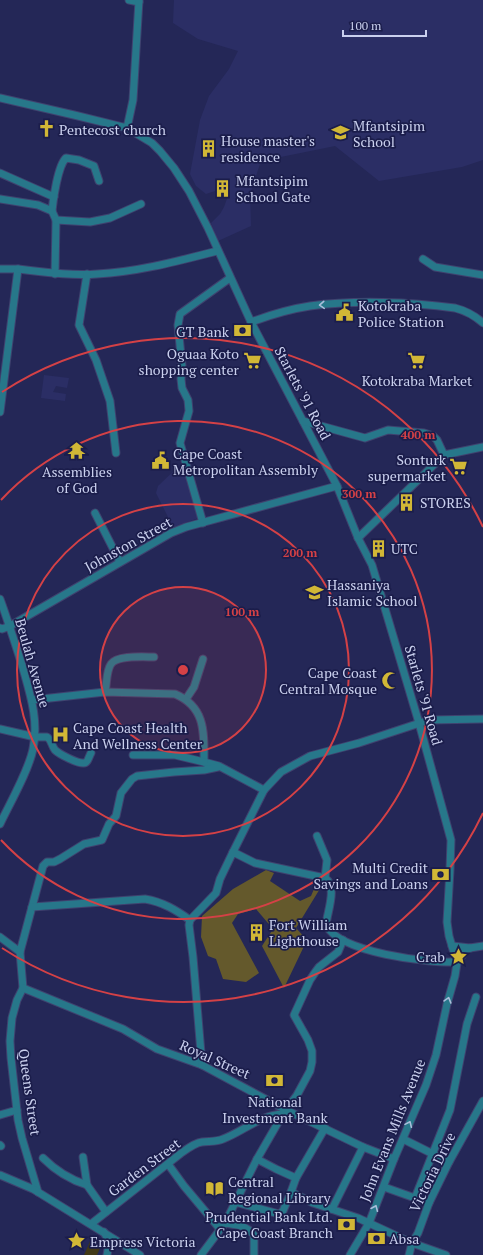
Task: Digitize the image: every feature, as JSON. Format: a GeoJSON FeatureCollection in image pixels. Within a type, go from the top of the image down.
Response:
{"type":"FeatureCollection","features":[{"type":"Feature","properties":{"kind":"street"},"geometry":{"type":"LineString","coordinates":[[127,128],[133,100],[139,1],[129,0]]}},
{"type":"Feature","properties":{"kind":"street","name":"Starlets '91 Road"},"geometry":{"type":"LineString","coordinates":[[0,98],[127,128],[152,143],[174,168],[189,191],[208,228],[217,251],[251,322],[338,486],[358,538],[372,565],[419,723],[451,840],[447,922],[457,963]]}},
{"type":"Feature","properties":{"kind":"street"},"geometry":{"type":"LineString","coordinates":[[54,274],[56,220],[52,211],[62,161],[66,158],[79,160],[94,166],[99,181]]}},
{"type":"Feature","properties":{"kind":"street"},"geometry":{"type":"LineString","coordinates":[[0,174],[54,197]]}},
{"type":"Feature","properties":{"kind":"street"},"geometry":{"type":"LineString","coordinates":[[0,199],[38,205],[52,211]]}},
{"type":"Feature","properties":{"kind":"street"},"geometry":{"type":"LineString","coordinates":[[56,220],[90,222],[110,218],[141,204]]}},
{"type":"Feature","properties":{"kind":"street"},"geometry":{"type":"LineString","coordinates":[[0,269],[18,269],[54,274],[119,272],[160,265],[217,251]]}},
{"type":"Feature","properties":{"kind":"street"},"geometry":{"type":"LineString","coordinates":[[423,260],[435,267],[483,275]]}},
{"type":"Feature","properties":{"kind":"street"},"geometry":{"type":"LineString","coordinates":[[0,412],[18,269]]}},
{"type":"Feature","properties":{"kind":"street"},"geometry":{"type":"LineString","coordinates":[[87,274],[79,325],[96,360],[110,401],[116,453]]}},
{"type":"Feature","properties":{"kind":"street"},"geometry":{"type":"LineString","coordinates":[[204,523],[180,443],[189,411],[188,400],[182,388],[182,366],[178,325],[180,314],[230,278]]}},
{"type":"Feature","properties":{"kind":"street"},"geometry":{"type":"LineString","coordinates":[[251,322],[267,316],[310,306],[379,302],[456,308],[473,314],[483,323]]}},
{"type":"Feature","properties":{"kind":"street"},"geometry":{"type":"LineString","coordinates":[[303,421],[365,438],[388,430],[424,433],[433,436],[437,440],[444,455]]}},
{"type":"Feature","properties":{"kind":"street"},"geometry":{"type":"LineString","coordinates":[[358,538],[444,455],[483,447]]}},
{"type":"Feature","properties":{"kind":"street","name":"Johnston Street"},"geometry":{"type":"LineString","coordinates":[[0,628],[2,629],[10,626],[171,533],[338,486]]}},
{"type":"Feature","properties":{"kind":"street"},"geometry":{"type":"LineString","coordinates":[[96,513],[120,562]]}},
{"type":"Feature","properties":{"kind":"street","name":"Beulah Avenue"},"geometry":{"type":"LineString","coordinates":[[0,599],[10,626],[32,700],[35,718],[33,750],[26,769],[0,824]]}},
{"type":"Feature","properties":{"kind":"street"},"geometry":{"type":"LineString","coordinates":[[105,692],[109,668],[112,663],[118,659],[154,657]]}},
{"type":"Feature","properties":{"kind":"street"},"geometry":{"type":"LineString","coordinates":[[186,699],[194,687],[203,659]]}},
{"type":"Feature","properties":{"kind":"street"},"geometry":{"type":"LineString","coordinates":[[32,700],[105,692],[175,694],[186,699],[202,721],[204,730],[204,762]]}},
{"type":"Feature","properties":{"kind":"street"},"geometry":{"type":"LineString","coordinates":[[202,1065],[189,925],[190,920],[216,893],[220,879],[264,790],[281,772],[310,756],[359,743],[429,720],[483,719]]}},
{"type":"Feature","properties":{"kind":"street"},"geometry":{"type":"LineString","coordinates":[[0,729],[35,737],[49,738],[56,750],[77,762],[86,762],[91,753]]}},
{"type":"Feature","properties":{"kind":"street"},"geometry":{"type":"LineString","coordinates":[[133,755],[175,755],[219,766],[264,790]]}},
{"type":"Feature","properties":{"kind":"street"},"geometry":{"type":"LineString","coordinates":[[23,988],[20,952],[39,875],[43,866],[47,862],[54,862],[60,859],[84,844],[102,840],[109,824],[116,816],[121,793],[132,779],[137,776],[204,770],[219,766]]}},
{"type":"Feature","properties":{"kind":"street"},"geometry":{"type":"LineString","coordinates":[[0,804],[8,808]]}},
{"type":"Feature","properties":{"kind":"street"},"geometry":{"type":"LineString","coordinates":[[317,836],[327,860],[325,878]]}},
{"type":"Feature","properties":{"kind":"street"},"geometry":{"type":"LineString","coordinates":[[233,852],[255,863],[325,878],[330,884],[332,895],[326,925],[333,934],[359,947],[414,960],[457,963],[463,954],[470,948]]}},
{"type":"Feature","properties":{"kind":"street"},"geometry":{"type":"LineString","coordinates":[[32,907],[145,899],[157,901],[172,907],[190,920]]}},
{"type":"Feature","properties":{"kind":"street"},"geometry":{"type":"LineString","coordinates":[[0,937],[20,952]]}},
{"type":"Feature","properties":{"kind":"street"},"geometry":{"type":"LineString","coordinates":[[201,1255],[223,1226],[257,1159],[284,1112],[297,1095],[310,1071],[312,1051],[308,1040],[294,1015],[310,980],[319,967],[338,952],[343,940]]}},
{"type":"Feature","properties":{"kind":"street"},"geometry":{"type":"LineString","coordinates":[[452,946],[470,948],[483,946]]}},
{"type":"Feature","properties":{"kind":"street","name":"John Evans Mills Avenue"},"geometry":{"type":"LineString","coordinates":[[350,1255],[369,1223],[394,1159],[426,1085],[436,1056],[447,1004],[456,976],[457,963]]}},
{"type":"Feature","properties":{"kind":"street","name":"Royal Street"},"geometry":{"type":"LineString","coordinates":[[23,988],[123,1029],[157,1049],[202,1065],[284,1112],[325,1128],[363,1147],[394,1159]]}},
{"type":"Feature","properties":{"kind":"street","name":"Queens Street"},"geometry":{"type":"LineString","coordinates":[[23,988],[16,1000],[10,1027],[11,1058],[22,1138],[38,1192]]}},
{"type":"Feature","properties":{"kind":"street"},"geometry":{"type":"LineString","coordinates":[[415,1198],[450,1110],[467,1024],[476,997]]}},
{"type":"Feature","properties":{"kind":"street","name":"Victoria Drive"},"geometry":{"type":"LineString","coordinates":[[410,1254],[412,1243],[418,1233],[429,1203],[449,1162],[483,1101]]}},
{"type":"Feature","properties":{"kind":"street"},"geometry":{"type":"LineString","coordinates":[[0,1115],[17,1110]]}},
{"type":"Feature","properties":{"kind":"street","name":"Garden Street"},"geometry":{"type":"LineString","coordinates":[[91,1224],[168,1164],[195,1145],[201,1142],[223,1139],[274,1114],[284,1112]]}},
{"type":"Feature","properties":{"kind":"street"},"geometry":{"type":"LineString","coordinates":[[235,1202],[279,1214],[283,1211],[296,1178],[325,1128]]}},
{"type":"Feature","properties":{"kind":"street"},"geometry":{"type":"LineString","coordinates":[[403,1139],[449,1162]]}},
{"type":"Feature","properties":{"kind":"street"},"geometry":{"type":"LineString","coordinates":[[332,1209],[363,1147]]}},
{"type":"Feature","properties":{"kind":"street"},"geometry":{"type":"LineString","coordinates":[[84,1157],[86,1185],[106,1212]]}},
{"type":"Feature","properties":{"kind":"street"},"geometry":{"type":"LineString","coordinates":[[43,1158],[61,1172],[86,1185]]}},
{"type":"Feature","properties":{"kind":"street"},"geometry":{"type":"LineString","coordinates":[[257,1159],[296,1178]]}},
{"type":"Feature","properties":{"kind":"street"},"geometry":{"type":"LineString","coordinates":[[168,1164],[184,1186],[223,1226],[242,1225],[254,1235],[254,1255]]}},
{"type":"Feature","properties":{"kind":"street"},"geometry":{"type":"LineString","coordinates":[[0,1175],[38,1192],[140,1255]]}},
{"type":"Feature","properties":{"kind":"street"},"geometry":{"type":"LineString","coordinates":[[24,1185],[33,1177]]}},
{"type":"Feature","properties":{"kind":"street"},"geometry":{"type":"LineString","coordinates":[[384,1187],[429,1203]]}},
{"type":"Feature","properties":{"kind":"street"},"geometry":{"type":"LineString","coordinates":[[291,1192],[313,1203],[369,1223],[412,1243],[446,1255]]}},
{"type":"Feature","properties":{"kind":"street"},"geometry":{"type":"LineString","coordinates":[[104,1232],[109,1246],[107,1255]]}},
{"type":"Feature","properties":{"kind":"shaded area","name":"Mfantsipim School"},"geometry":{"type":"Polygon","coordinates":[[[174,0],[483,0],[483,160],[462,167],[379,181],[335,146],[261,161],[250,194],[251,226],[218,241],[211,223],[220,214],[229,193],[216,188],[215,191],[206,194],[196,186],[190,174],[200,120],[209,96],[229,69],[238,51],[198,39],[173,23],[174,0]]]}},
{"type":"Feature","properties":{"kind":"shaded area"},"geometry":{"type":"Polygon","coordinates":[[[44,375],[69,378],[67,388],[56,386],[53,392],[66,394],[65,401],[41,398],[44,375]]]}},
{"type":"Feature","properties":{"kind":"shaded area"},"geometry":{"type":"Polygon","coordinates":[[[178,467],[183,468],[199,518],[173,527],[156,493],[158,486],[178,467]]]}},
{"type":"Feature","properties":{"kind":"shaded area"},"geometry":{"type":"Polygon","coordinates":[[[266,870],[274,873],[270,881],[300,901],[311,896],[317,882],[321,887],[296,928],[307,940],[284,988],[262,946],[273,929],[256,909],[238,914],[232,923],[259,973],[246,982],[223,979],[216,959],[208,956],[201,937],[202,916],[233,889],[266,870]]]}},
{"type":"Feature","properties":{"kind":"shaded area"},"geometry":{"type":"Polygon","coordinates":[[[91,1239],[102,1244],[97,1255],[84,1255],[91,1239]]]}},
{"type":"Feature","properties":{"kind":"place","name":"Pentecost church"},"geometry":{"type":"Point","coordinates":[46,129]}},
{"type":"Feature","properties":{"kind":"place","name":"Mfantsipim School"},"geometry":{"type":"Point","coordinates":[340,133]}},
{"type":"Feature","properties":{"kind":"place","name":"House master's residence"},"geometry":{"type":"Point","coordinates":[208,148]}},
{"type":"Feature","properties":{"kind":"place","name":"Mfantsipim School Gate"},"geometry":{"type":"Point","coordinates":[223,188]}},
{"type":"Feature","properties":{"kind":"place","name":"Kotokraba Police Station"},"geometry":{"type":"Point","coordinates":[345,313]}},
{"type":"Feature","properties":{"kind":"place","name":"GT Bank"},"geometry":{"type":"Point","coordinates":[242,331]}},
{"type":"Feature","properties":{"kind":"place","name":"Kotokraba Market"},"geometry":{"type":"Point","coordinates":[417,360]}},
{"type":"Feature","properties":{"kind":"place","name":"Oguaa Koto shopping center"},"geometry":{"type":"Point","coordinates":[252,361]}},
{"type":"Feature","properties":{"kind":"place","name":"Assemblies of God"},"geometry":{"type":"Point","coordinates":[77,451]}},
{"type":"Feature","properties":{"kind":"place","name":"Cape Coast Metropolitan Assembly"},"geometry":{"type":"Point","coordinates":[160,461]}},
{"type":"Feature","properties":{"kind":"place","name":"Sonturk supermarket"},"geometry":{"type":"Point","coordinates":[459,467]}},
{"type":"Feature","properties":{"kind":"place","name":"STORES"},"geometry":{"type":"Point","coordinates":[407,502]}},
{"type":"Feature","properties":{"kind":"place","name":"UTC"},"geometry":{"type":"Point","coordinates":[378,548]}},
{"type":"Feature","properties":{"kind":"place","name":"Hassaniya Islamic School"},"geometry":{"type":"Point","coordinates":[314,592]}},
{"type":"Feature","properties":{"kind":"place","name":"Cape Coast Central Mosque"},"geometry":{"type":"Point","coordinates":[390,680]}},
{"type":"Feature","properties":{"kind":"place","name":"Cape Coast Health And Wellness Center"},"geometry":{"type":"Point","coordinates":[60,735]}},
{"type":"Feature","properties":{"kind":"place","name":"Multi Credit Savings and Loans"},"geometry":{"type":"Point","coordinates":[441,875]}},
{"type":"Feature","properties":{"kind":"place","name":"Fort William Lighthouse"},"geometry":{"type":"Point","coordinates":[256,932]}},
{"type":"Feature","properties":{"kind":"place","name":"Crab"},"geometry":{"type":"Point","coordinates":[458,956]}},
{"type":"Feature","properties":{"kind":"place","name":"National Investment Bank"},"geometry":{"type":"Point","coordinates":[275,1081]}},
{"type":"Feature","properties":{"kind":"place","name":"Central Regional Library"},"geometry":{"type":"Point","coordinates":[215,1189]}},
{"type":"Feature","properties":{"kind":"place","name":"Prudential Bank Ltd. Cape Coast Branch"},"geometry":{"type":"Point","coordinates":[346,1224]}},
{"type":"Feature","properties":{"kind":"place","name":"Absa"},"geometry":{"type":"Point","coordinates":[376,1238]}},
{"type":"Feature","properties":{"kind":"place","name":"Empress Victoria"},"geometry":{"type":"Point","coordinates":[77,1241]}}]}
